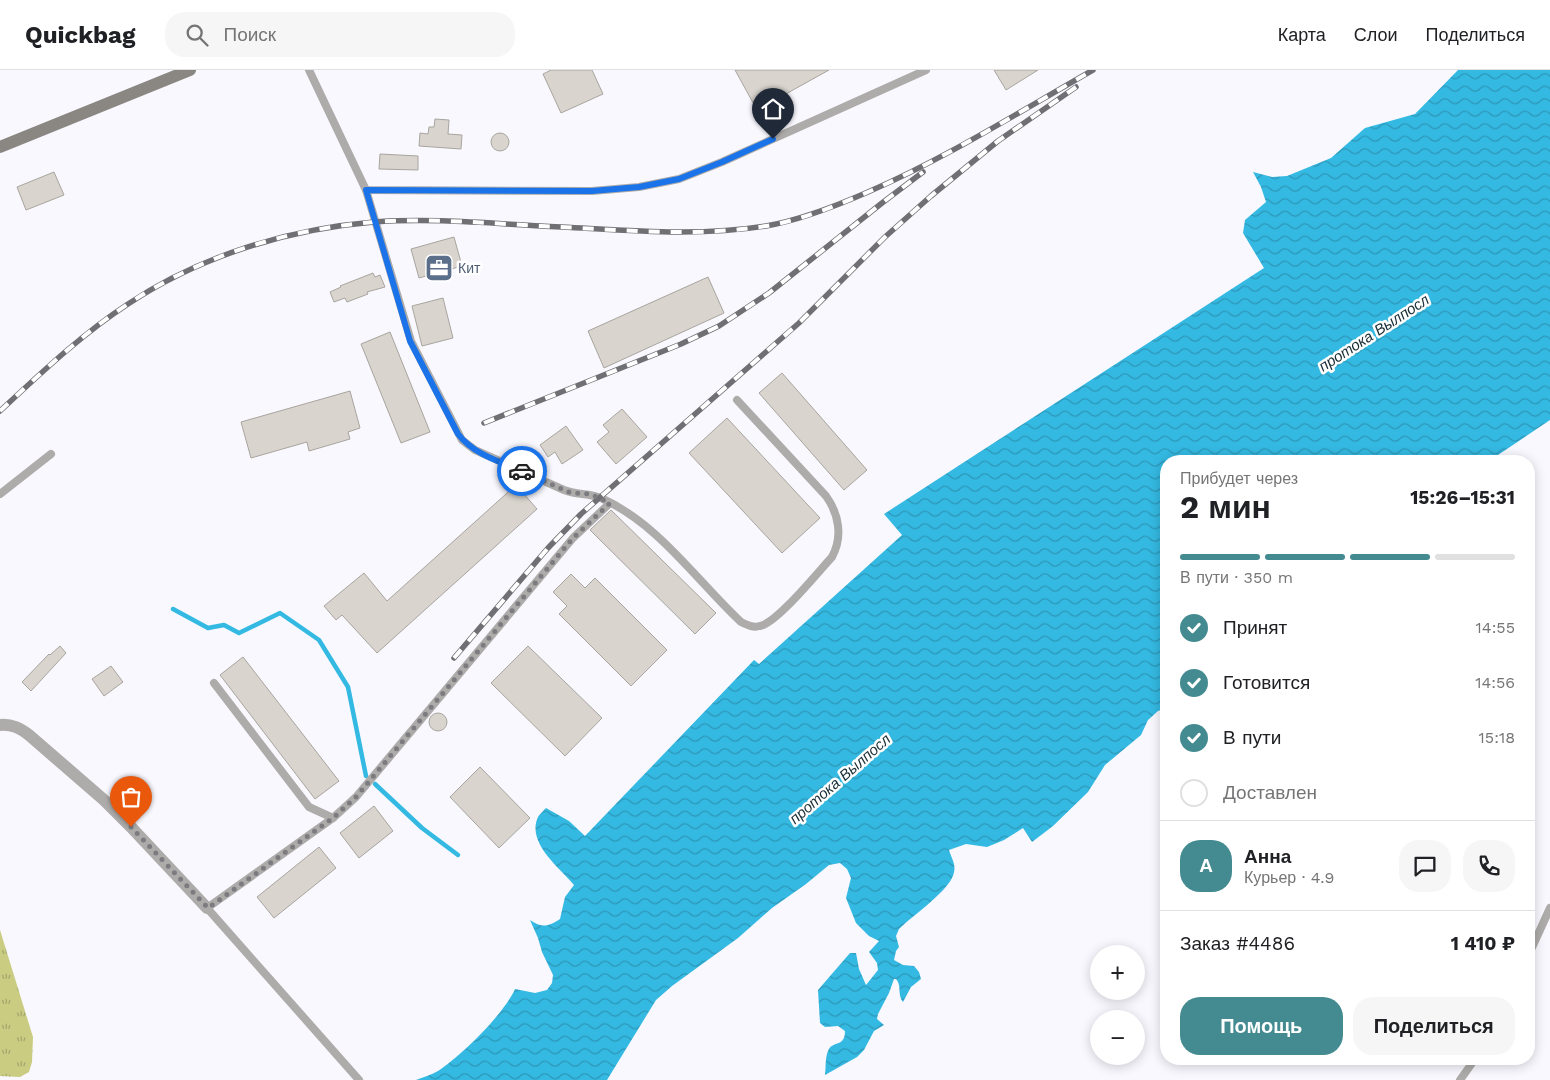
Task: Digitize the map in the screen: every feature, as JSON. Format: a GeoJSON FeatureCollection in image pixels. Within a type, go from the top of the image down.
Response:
{"type":"FeatureCollection","features":[{"type":"Feature","properties":{"kind":"street"},"geometry":{"type":"LineString","coordinates":[[0,147],[190,70]]}},
{"type":"Feature","properties":{"kind":"street"},"geometry":{"type":"LineString","coordinates":[[0,725],[9,724],[24,731],[96,794],[131,827],[208,908]]}},
{"type":"Feature","properties":{"kind":"lane"},"geometry":{"type":"LineString","coordinates":[[309,70],[366,190],[410,341],[462,440],[475,450],[564,490],[571,493],[590,494],[635,517],[660,539],[741,622],[751,627],[761,626],[772,620],[832,557],[839,538],[838,525],[832,504],[737,400]]}},
{"type":"Feature","properties":{"kind":"lane"},"geometry":{"type":"LineString","coordinates":[[366,190],[592,191],[639,187],[679,179],[722,162],[926,70]]}},
{"type":"Feature","properties":{"kind":"lane"},"geometry":{"type":"LineString","coordinates":[[0,494],[52,454]]}},
{"type":"Feature","properties":{"kind":"lane"},"geometry":{"type":"LineString","coordinates":[[359,1080],[208,908],[333,818],[356,797],[573,538],[610,503]]}},
{"type":"Feature","properties":{"kind":"lane"},"geometry":{"type":"LineString","coordinates":[[214,683],[309,807],[333,818]]}},
{"type":"Feature","properties":{"kind":"lane"},"geometry":{"type":"LineString","coordinates":[[1535,941],[1550,908]]}},
{"type":"Feature","properties":{"kind":"lane"},"geometry":{"type":"LineString","coordinates":[[1460,1080],[1471,1065]]}},
{"type":"Feature","properties":{"kind":"green space"},"geometry":{"type":"Polygon","coordinates":[[[0,930],[33,1037],[32,1062],[29,1072],[20,1077],[0,1076],[0,930]]]}},
{"type":"Feature","properties":{"kind":"water","name":"протока Вылпосл"},"geometry":{"type":"Polygon","coordinates":[[[1458,70],[1550,70],[1550,420],[1498,455],[1160,455],[1160,710],[1148,720],[1141,735],[1105,765],[1088,792],[1053,826],[1032,842],[1023,828],[1004,840],[987,847],[966,844],[949,850],[954,866],[952,879],[931,902],[899,929],[896,936],[899,947],[894,960],[903,965],[914,966],[919,972],[921,979],[911,987],[903,1002],[900,996],[898,981],[894,979],[878,1014],[877,1019],[884,1025],[874,1031],[864,1050],[857,1057],[825,1075],[828,1051],[832,1046],[843,1040],[845,1031],[838,1026],[825,1027],[820,1023],[818,990],[850,953],[856,953],[859,969],[866,985],[878,970],[877,963],[869,952],[879,941],[869,936],[856,923],[846,898],[851,878],[847,869],[840,863],[829,865],[772,908],[738,938],[672,986],[656,1000],[607,1080],[416,1080],[438,1071],[470,1045],[502,1010],[515,989],[535,993],[547,990],[552,983],[553,975],[530,920],[545,926],[560,919],[565,897],[574,885],[553,863],[540,845],[536,827],[538,817],[546,808],[569,821],[585,836],[754,660],[759,664],[902,535],[884,514],[1264,268],[1243,233],[1245,220],[1266,202],[1253,172],[1272,177],[1287,176],[1331,158],[1365,128],[1415,114],[1458,70]]]}},
{"type":"Feature","properties":{"kind":"building"},"geometry":{"type":"Polygon","coordinates":[[[551,70],[592,70],[603,94],[561,113],[543,74],[551,70]]]}},
{"type":"Feature","properties":{"kind":"building"},"geometry":{"type":"Polygon","coordinates":[[[735,70],[829,70],[757,110],[735,70]]]}},
{"type":"Feature","properties":{"kind":"building"},"geometry":{"type":"Polygon","coordinates":[[[994,70],[1038,70],[1006,90],[994,70]]]}},
{"type":"Feature","properties":{"kind":"building"},"geometry":{"type":"Polygon","coordinates":[[[435,119],[449,120],[448,134],[462,135],[461,149],[419,146],[420,133],[428,134],[429,127],[434,127],[435,119]]]}},
{"type":"Feature","properties":{"kind":"building"},"geometry":{"type":"Polygon","coordinates":[[[496,133],[504,133],[509,138],[507,149],[496,151],[491,146],[491,138],[496,133]]]}},
{"type":"Feature","properties":{"kind":"building"},"geometry":{"type":"Polygon","coordinates":[[[380,154],[418,156],[418,170],[379,169],[380,154]]]}},
{"type":"Feature","properties":{"kind":"building"},"geometry":{"type":"Polygon","coordinates":[[[54,172],[64,195],[26,210],[17,187],[54,172]]]}},
{"type":"Feature","properties":{"kind":"building"},"geometry":{"type":"Polygon","coordinates":[[[454,237],[462,266],[419,278],[411,249],[454,237]]]}},
{"type":"Feature","properties":{"kind":"building"},"geometry":{"type":"Polygon","coordinates":[[[373,273],[375,277],[380,275],[385,287],[367,292],[368,294],[347,302],[345,298],[334,302],[330,292],[373,273]]]}},
{"type":"Feature","properties":{"kind":"building"},"geometry":{"type":"Polygon","coordinates":[[[708,277],[724,313],[604,368],[588,331],[708,277]]]}},
{"type":"Feature","properties":{"kind":"building"},"geometry":{"type":"Polygon","coordinates":[[[443,298],[453,338],[422,346],[412,306],[443,298]]]}},
{"type":"Feature","properties":{"kind":"building"},"geometry":{"type":"Polygon","coordinates":[[[390,332],[430,432],[401,443],[361,344],[390,332]]]}},
{"type":"Feature","properties":{"kind":"building"},"geometry":{"type":"Polygon","coordinates":[[[782,373],[867,470],[844,490],[759,393],[782,373]]]}},
{"type":"Feature","properties":{"kind":"building"},"geometry":{"type":"Polygon","coordinates":[[[350,391],[360,428],[348,432],[350,439],[309,451],[307,442],[251,458],[241,422],[350,391]]]}},
{"type":"Feature","properties":{"kind":"building"},"geometry":{"type":"Polygon","coordinates":[[[622,409],[647,437],[616,464],[597,442],[609,432],[603,425],[622,409]]]}},
{"type":"Feature","properties":{"kind":"building"},"geometry":{"type":"Polygon","coordinates":[[[727,418],[820,518],[782,553],[689,453],[727,418]]]}},
{"type":"Feature","properties":{"kind":"building"},"geometry":{"type":"Polygon","coordinates":[[[566,426],[583,450],[562,464],[555,452],[548,457],[540,445],[566,426]]]}},
{"type":"Feature","properties":{"kind":"building"},"geometry":{"type":"Polygon","coordinates":[[[516,485],[537,509],[377,653],[342,615],[336,620],[324,606],[364,573],[387,601],[516,485]]]}},
{"type":"Feature","properties":{"kind":"building"},"geometry":{"type":"Polygon","coordinates":[[[611,510],[716,613],[695,634],[590,530],[611,510]]]}},
{"type":"Feature","properties":{"kind":"building"},"geometry":{"type":"Polygon","coordinates":[[[571,574],[585,588],[595,578],[667,650],[631,686],[559,614],[567,606],[553,592],[571,574]]]}},
{"type":"Feature","properties":{"kind":"building"},"geometry":{"type":"Polygon","coordinates":[[[60,646],[66,653],[31,691],[22,682],[49,654],[60,646]]]}},
{"type":"Feature","properties":{"kind":"building"},"geometry":{"type":"Polygon","coordinates":[[[528,646],[602,718],[565,756],[491,683],[528,646]]]}},
{"type":"Feature","properties":{"kind":"building"},"geometry":{"type":"Polygon","coordinates":[[[243,657],[339,781],[315,799],[220,675],[243,657]]]}},
{"type":"Feature","properties":{"kind":"building"},"geometry":{"type":"Polygon","coordinates":[[[111,666],[123,682],[104,696],[92,679],[111,666]]]}},
{"type":"Feature","properties":{"kind":"building"},"geometry":{"type":"Polygon","coordinates":[[[434,713],[442,713],[447,718],[445,729],[434,731],[429,726],[429,718],[434,713]]]}},
{"type":"Feature","properties":{"kind":"building"},"geometry":{"type":"Polygon","coordinates":[[[480,767],[530,818],[499,848],[450,797],[480,767]]]}},
{"type":"Feature","properties":{"kind":"building"},"geometry":{"type":"Polygon","coordinates":[[[374,806],[393,831],[359,858],[340,833],[374,806]]]}},
{"type":"Feature","properties":{"kind":"building"},"geometry":{"type":"Polygon","coordinates":[[[319,847],[336,868],[274,918],[257,897],[319,847]]]}},
{"type":"Feature","properties":{"kind":"waterway"},"geometry":{"type":"LineString","coordinates":[[173,609],[208,628],[224,625],[239,633],[280,613],[319,640],[348,687],[366,776]]}},
{"type":"Feature","properties":{"kind":"waterway"},"geometry":{"type":"LineString","coordinates":[[375,784],[422,828],[458,855]]}},
{"type":"Feature","properties":{"kind":"railway"},"geometry":{"type":"LineString","coordinates":[[0,411],[78,341],[128,304],[185,272],[215,259],[277,238],[342,226],[395,221],[457,221],[682,232],[738,230],[766,226],[831,207],[897,179],[982,134],[1093,70]]}},
{"type":"Feature","properties":{"kind":"railway"},"geometry":{"type":"LineString","coordinates":[[454,658],[548,548],[581,514],[799,323],[885,237],[931,196],[998,141],[1076,87]]}},
{"type":"Feature","properties":{"kind":"railway"},"geometry":{"type":"LineString","coordinates":[[484,423],[681,344],[719,326],[769,293],[923,172]]}},
{"type":"Feature","properties":{"kind":"way so far"},"geometry":{"type":"LineString","coordinates":[[131,827],[208,908],[333,818],[356,797],[573,538],[610,503],[590,494],[571,493],[522,471]]}},
{"type":"Feature","properties":{"kind":"place","name":"Кит"},"geometry":{"type":"Point","coordinates":[439,268]}},
{"type":"Feature","properties":{"kind":"route"},"geometry":{"type":"LineString","coordinates":[[522,471],[468,446],[458,434],[410,341],[366,190],[592,191],[639,187],[679,179],[773,139]]}}]}
